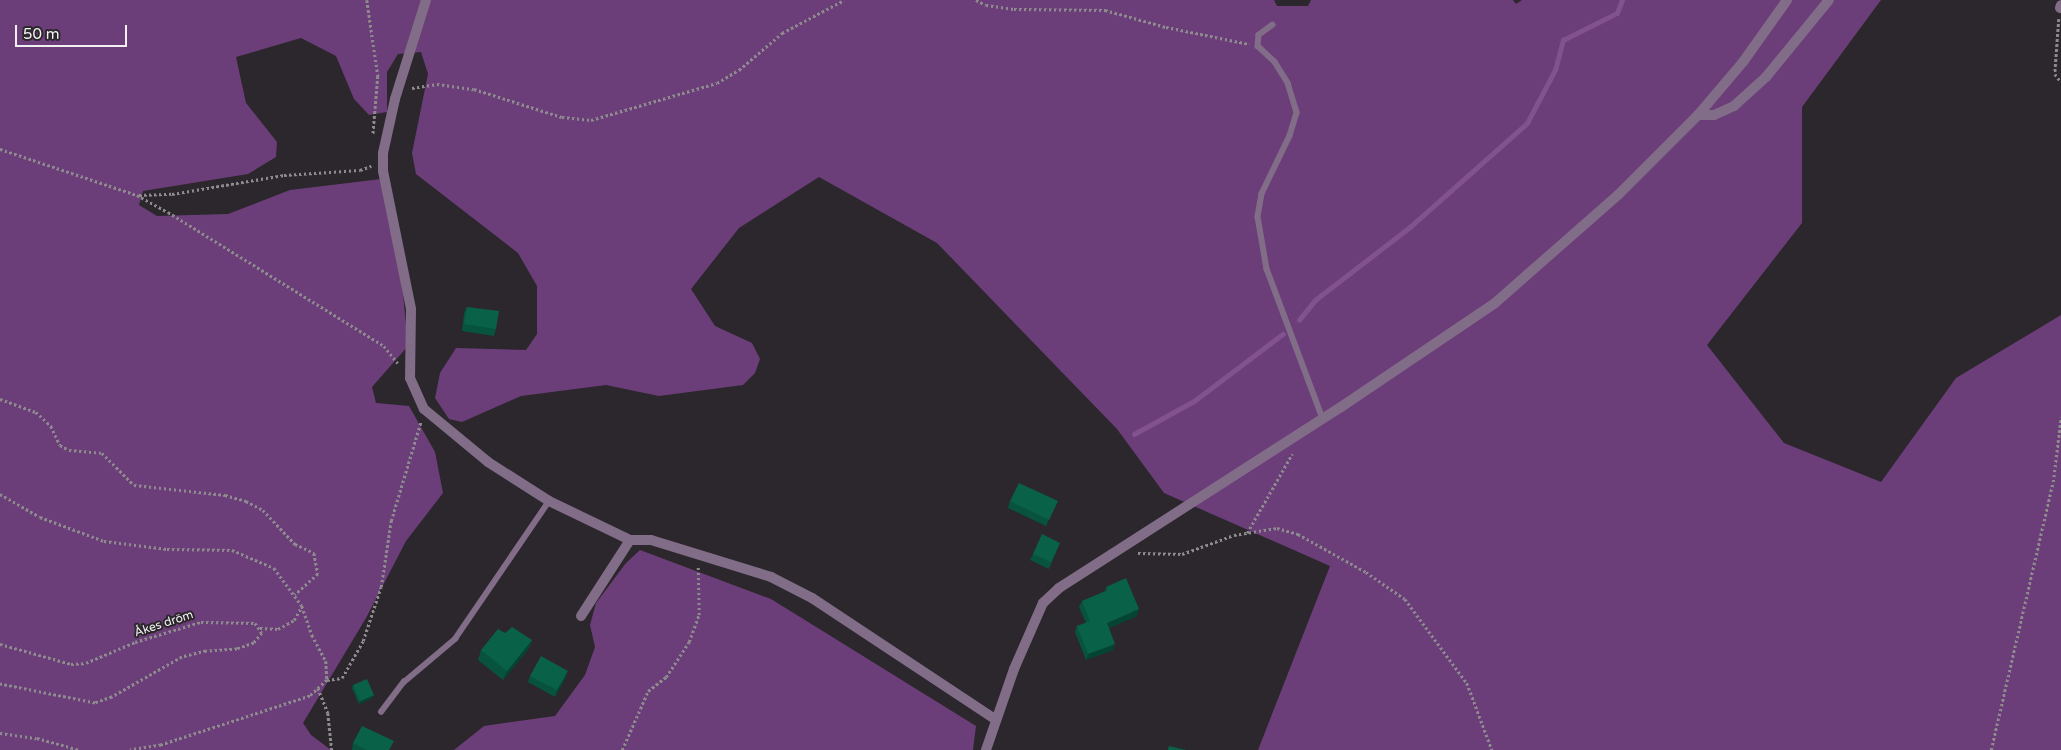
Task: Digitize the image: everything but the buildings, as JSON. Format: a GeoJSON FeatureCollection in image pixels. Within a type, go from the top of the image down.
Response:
{"type":"FeatureCollection","features":[{"type":"Feature","properties":{"kind":"street"},"geometry":{"type":"LineString","coordinates":[[426,0],[395,99],[383,153],[383,171],[411,309],[410,378],[424,410],[488,462],[549,500],[630,540],[651,540],[771,577],[812,598],[995,719]]}},
{"type":"Feature","properties":{"kind":"street"},"geometry":{"type":"LineString","coordinates":[[986,750],[995,719],[1033,620],[1043,603],[1059,588],[1323,419],[1495,303],[1618,195],[1698,114],[1743,62],[1787,0]]}},
{"type":"Feature","properties":{"kind":"street"},"geometry":{"type":"LineString","coordinates":[[1698,114],[1714,115],[1734,106],[1766,77],[1829,0]]}},
{"type":"Feature","properties":{"kind":"street"},"geometry":{"type":"LineString","coordinates":[[581,616],[630,540]]}},
{"type":"Feature","properties":{"kind":"lane"},"geometry":{"type":"LineString","coordinates":[[1272,25],[1259,35],[1258,46],[1275,62],[1288,83],[1297,113],[1290,136],[1262,194],[1258,218],[1265,260],[1323,419]]}},
{"type":"Feature","properties":{"kind":"lane"},"geometry":{"type":"LineString","coordinates":[[381,712],[386,701],[404,682],[455,639],[549,500]]}},
{"type":"Feature","properties":{"kind":"path"},"geometry":{"type":"LineString","coordinates":[[367,0],[378,76],[372,138]]}},
{"type":"Feature","properties":{"kind":"path"},"geometry":{"type":"LineString","coordinates":[[395,99],[411,88],[437,84],[474,89],[562,117],[591,120],[717,83],[739,70],[782,33],[844,0]]}},
{"type":"Feature","properties":{"kind":"path"},"geometry":{"type":"LineString","coordinates":[[976,0],[986,5],[1014,9],[1105,10],[1166,28],[1258,46]]}},
{"type":"Feature","properties":{"kind":"path"},"geometry":{"type":"LineString","coordinates":[[2060,6],[2055,74],[2061,82]]}},
{"type":"Feature","properties":{"kind":"path"},"geometry":{"type":"LineString","coordinates":[[0,149],[137,195],[384,346],[410,378]]}},
{"type":"Feature","properties":{"kind":"path"},"geometry":{"type":"LineString","coordinates":[[137,195],[172,194],[284,175],[360,170],[369,167],[370,157]]}},
{"type":"Feature","properties":{"kind":"path"},"geometry":{"type":"LineString","coordinates":[[0,399],[36,412],[51,426],[60,445],[68,450],[102,453],[134,485],[225,495],[246,501],[263,510],[295,544],[314,553],[318,574],[295,595]]}},
{"type":"Feature","properties":{"kind":"path"},"geometry":{"type":"LineString","coordinates":[[130,750],[161,744],[310,696],[326,680],[342,678],[363,642],[381,586],[391,520],[424,410]]}},
{"type":"Feature","properties":{"kind":"path"},"geometry":{"type":"LineString","coordinates":[[1991,750],[2053,482],[2061,417]]}},
{"type":"Feature","properties":{"kind":"path"},"geometry":{"type":"LineString","coordinates":[[1247,533],[1305,430]]}},
{"type":"Feature","properties":{"kind":"path"},"geometry":{"type":"LineString","coordinates":[[2057,441],[2061,437]]}},
{"type":"Feature","properties":{"kind":"path"},"geometry":{"type":"LineString","coordinates":[[0,494],[40,517],[104,541],[167,549],[232,550],[274,568],[302,606],[312,635],[326,661],[326,680]]}},
{"type":"Feature","properties":{"kind":"path"},"geometry":{"type":"LineString","coordinates":[[1120,548],[1159,555],[1182,554],[1247,533],[1277,528],[1298,534],[1366,572],[1405,599],[1467,683],[1492,750]]}},
{"type":"Feature","properties":{"kind":"path"},"geometry":{"type":"LineString","coordinates":[[622,750],[648,691],[666,677],[689,642],[699,615],[698,556]]}},
{"type":"Feature","properties":{"kind":"path"},"geometry":{"type":"LineString","coordinates":[[0,684],[95,703],[112,697],[182,657],[206,651],[237,649],[254,643],[262,633],[260,628],[278,628],[294,620],[302,606]]}},
{"type":"Feature","properties":{"kind":"path","name":"Åkes dröm"},"geometry":{"type":"LineString","coordinates":[[0,644],[71,664],[86,663],[135,642],[202,622],[240,621],[255,623],[260,628]]}},
{"type":"Feature","properties":{"kind":"path"},"geometry":{"type":"LineString","coordinates":[[318,688],[328,714],[332,750]]}},
{"type":"Feature","properties":{"kind":"path"},"geometry":{"type":"LineString","coordinates":[[0,733],[37,738],[80,750]]}},
{"type":"Feature","properties":{"kind":"shaded area"},"geometry":{"type":"Polygon","coordinates":[[[0,0],[1274,0],[1277,6],[1308,6],[1311,0],[1513,0],[1516,4],[1522,0],[1881,0],[1802,107],[1802,223],[1707,345],[1784,443],[1881,482],[1956,378],[2061,315],[2061,750],[1258,750],[1330,566],[1164,493],[1117,429],[937,243],[819,177],[739,228],[691,289],[715,326],[752,343],[760,359],[755,373],[743,385],[659,396],[606,385],[521,396],[462,422],[449,419],[435,398],[440,373],[456,348],[526,350],[537,334],[537,286],[518,253],[416,174],[412,153],[428,74],[421,52],[398,54],[387,72],[387,112],[369,115],[354,99],[336,56],[301,38],[236,57],[246,103],[277,142],[276,157],[248,174],[143,191],[139,205],[157,216],[228,214],[290,190],[381,179],[400,263],[408,346],[372,387],[376,403],[409,406],[435,452],[443,493],[406,541],[366,618],[303,723],[311,735],[331,750],[0,750],[0,0]]]}},
{"type":"Feature","properties":{"kind":"shaded area"},"geometry":{"type":"Polygon","coordinates":[[[640,550],[771,599],[976,726],[973,750],[454,750],[484,726],[555,716],[585,675],[595,647],[590,625],[596,603],[626,563],[640,550]]]}},
{"type":"Feature","properties":{"kind":"waterway"},"geometry":{"type":"LineString","coordinates":[[1299,320],[1315,300],[1410,227],[1527,123],[1555,70],[1563,40],[1617,13],[1622,0]]}},
{"type":"Feature","properties":{"kind":"waterway"},"geometry":{"type":"LineString","coordinates":[[1134,434],[1194,401],[1283,334]]}}]}
